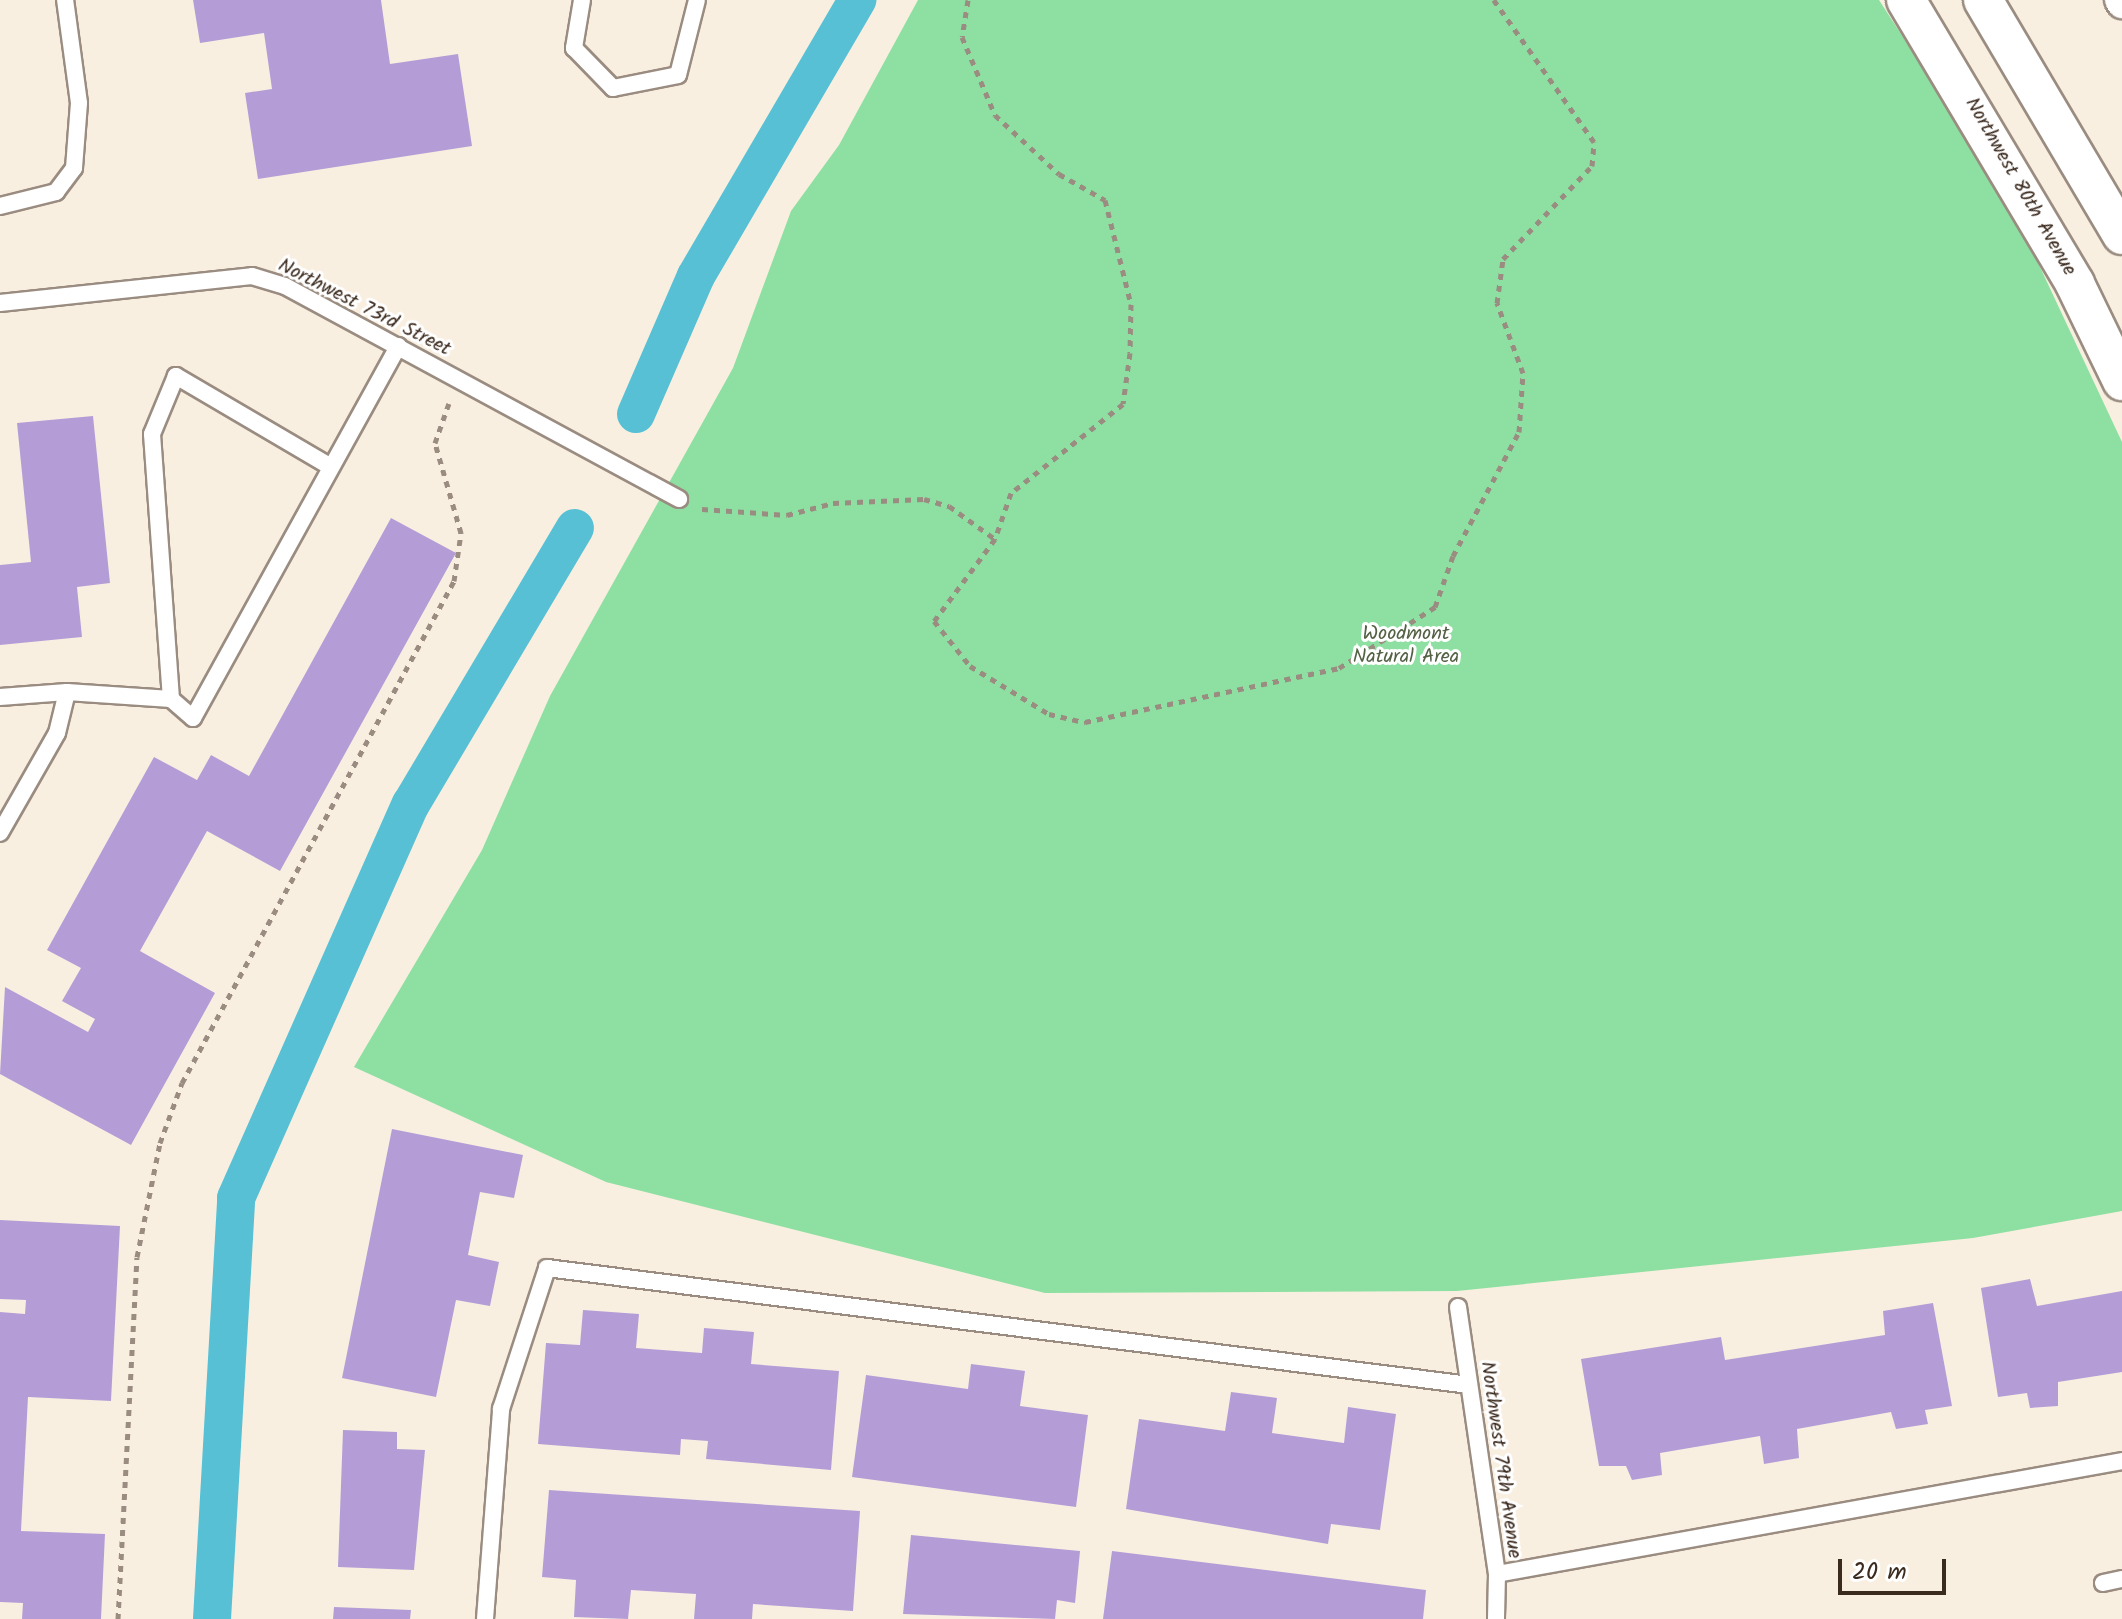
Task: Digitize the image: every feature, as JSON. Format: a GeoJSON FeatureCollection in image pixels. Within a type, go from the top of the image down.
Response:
{"type":"FeatureCollection","features":[{"type":"Feature","properties":{"kind":"street","name":"Northwest 80th Avenue"},"geometry":{"type":"LineString","coordinates":[[1906,0],[2068,270],[2122,381]]}},
{"type":"Feature","properties":{"kind":"street"},"geometry":{"type":"LineString","coordinates":[[1983,0],[2122,235]]}},
{"type":"Feature","properties":{"kind":"lane"},"geometry":{"type":"LineString","coordinates":[[0,206],[56,192],[74,168],[79,103],[65,0]]}},
{"type":"Feature","properties":{"kind":"lane"},"geometry":{"type":"LineString","coordinates":[[582,0],[574,48],[613,88],[678,75],[697,0]]}},
{"type":"Feature","properties":{"kind":"lane","name":"Northwest 73rd Street"},"geometry":{"type":"LineString","coordinates":[[0,303],[252,276],[398,346],[679,499]]}},
{"type":"Feature","properties":{"kind":"lane"},"geometry":{"type":"LineString","coordinates":[[0,697],[67,692],[171,699],[193,718],[398,346]]}},
{"type":"Feature","properties":{"kind":"lane"},"geometry":{"type":"LineString","coordinates":[[171,699],[152,434],[176,376],[331,467]]}},
{"type":"Feature","properties":{"kind":"lane"},"geometry":{"type":"LineString","coordinates":[[0,833],[57,733],[67,692]]}},
{"type":"Feature","properties":{"kind":"lane"},"geometry":{"type":"LineString","coordinates":[[485,1619],[501,1409],[547,1268],[1469,1385]]}},
{"type":"Feature","properties":{"kind":"lane","name":"Northwest 79th Avenue"},"geometry":{"type":"LineString","coordinates":[[1458,1307],[1497,1574],[1496,1619]]}},
{"type":"Feature","properties":{"kind":"lane"},"geometry":{"type":"LineString","coordinates":[[1497,1574],[2122,1461]]}},
{"type":"Feature","properties":{"kind":"lane"},"geometry":{"type":"LineString","coordinates":[[2103,1583],[2122,1579]]}},
{"type":"Feature","properties":{"kind":"path"},"geometry":{"type":"LineString","coordinates":[[968,0],[962,37],[995,115],[1059,174],[1105,200],[1131,304],[1123,404],[1034,468],[1011,493],[995,539],[934,621],[970,666],[1049,714],[1085,722],[1339,668],[1435,607],[1453,556],[1519,432],[1523,373],[1497,303],[1503,259],[1592,166],[1594,142],[1494,0]]}},
{"type":"Feature","properties":{"kind":"path"},"geometry":{"type":"LineString","coordinates":[[118,1619],[137,1257],[160,1143],[182,1083],[454,581],[461,533],[435,443],[458,378]]}},
{"type":"Feature","properties":{"kind":"path"},"geometry":{"type":"LineString","coordinates":[[679,499],[731,516],[924,499],[949,506],[995,539]]}},
{"type":"Feature","properties":{"kind":"green space","name":"Woodmont Natural Area"},"geometry":{"type":"Polygon","coordinates":[[[918,0],[1879,0],[2009,201],[2122,442],[2122,1211],[1973,1238],[1457,1291],[1045,1293],[606,1182],[354,1067],[482,850],[550,696],[733,368],[791,211],[839,145],[918,0]]]}},
{"type":"Feature","properties":{"kind":"building"},"geometry":{"type":"Polygon","coordinates":[[[193,0],[381,0],[390,64],[458,54],[472,146],[258,179],[245,93],[272,89],[264,33],[200,43],[193,0]]]}},
{"type":"Feature","properties":{"kind":"building"},"geometry":{"type":"Polygon","coordinates":[[[93,416],[110,583],[77,587],[82,637],[0,645],[0,565],[31,562],[17,423],[93,416]]]}},
{"type":"Feature","properties":{"kind":"building"},"geometry":{"type":"Polygon","coordinates":[[[391,518],[456,553],[280,871],[207,831],[140,951],[215,993],[131,1145],[0,1074],[5,987],[88,1032],[95,1019],[62,1001],[81,968],[47,950],[154,757],[197,780],[211,755],[249,776],[391,518]]]}},
{"type":"Feature","properties":{"kind":"building"},"geometry":{"type":"Polygon","coordinates":[[[392,1129],[523,1155],[514,1198],[480,1192],[468,1255],[499,1262],[490,1306],[456,1300],[436,1397],[342,1378],[392,1129]]]}},
{"type":"Feature","properties":{"kind":"building"},"geometry":{"type":"Polygon","coordinates":[[[0,1220],[120,1226],[111,1401],[28,1397],[21,1531],[105,1534],[101,1619],[22,1619],[23,1603],[0,1602],[0,1312],[25,1314],[26,1300],[0,1299],[0,1220]]]}},
{"type":"Feature","properties":{"kind":"building"},"geometry":{"type":"Polygon","coordinates":[[[2030,1279],[2037,1306],[2122,1291],[2122,1372],[2058,1382],[2058,1406],[2030,1408],[2027,1393],[1998,1397],[1981,1288],[2030,1279]]]}},
{"type":"Feature","properties":{"kind":"building"},"geometry":{"type":"Polygon","coordinates":[[[1933,1303],[1952,1406],[1925,1410],[1928,1424],[1896,1429],[1891,1412],[1797,1429],[1799,1458],[1764,1464],[1760,1436],[1660,1453],[1662,1475],[1632,1480],[1626,1466],[1599,1466],[1581,1359],[1721,1337],[1725,1360],[1885,1335],[1883,1311],[1933,1303]]]}},
{"type":"Feature","properties":{"kind":"building"},"geometry":{"type":"Polygon","coordinates":[[[583,1310],[639,1314],[636,1348],[702,1353],[704,1328],[754,1332],[751,1364],[839,1371],[831,1470],[706,1459],[708,1441],[681,1439],[680,1455],[538,1444],[546,1343],[580,1345],[583,1310]]]}},
{"type":"Feature","properties":{"kind":"building"},"geometry":{"type":"Polygon","coordinates":[[[971,1364],[1025,1371],[1020,1406],[1088,1415],[1076,1507],[852,1477],[866,1375],[968,1389],[971,1364]]]}},
{"type":"Feature","properties":{"kind":"building"},"geometry":{"type":"Polygon","coordinates":[[[1231,1392],[1277,1398],[1272,1433],[1344,1443],[1348,1407],[1396,1414],[1380,1530],[1331,1524],[1328,1544],[1126,1509],[1139,1419],[1225,1431],[1231,1392]]]}},
{"type":"Feature","properties":{"kind":"building"},"geometry":{"type":"Polygon","coordinates":[[[343,1430],[397,1432],[397,1449],[425,1450],[414,1570],[338,1567],[343,1430]]]}},
{"type":"Feature","properties":{"kind":"building"},"geometry":{"type":"Polygon","coordinates":[[[549,1490],[860,1511],[853,1611],[753,1604],[752,1619],[694,1619],[696,1594],[631,1590],[628,1619],[574,1617],[576,1580],[542,1577],[549,1490]]]}},
{"type":"Feature","properties":{"kind":"building"},"geometry":{"type":"Polygon","coordinates":[[[911,1535],[1080,1551],[1075,1603],[1057,1600],[1055,1619],[903,1614],[911,1535]]]}},
{"type":"Feature","properties":{"kind":"building"},"geometry":{"type":"Polygon","coordinates":[[[1112,1551],[1426,1590],[1423,1619],[1103,1619],[1112,1551]]]}},
{"type":"Feature","properties":{"kind":"building"},"geometry":{"type":"Polygon","coordinates":[[[334,1607],[411,1610],[410,1619],[333,1619],[334,1607]]]}},
{"type":"Feature","properties":{"kind":"waterway"},"geometry":{"type":"LineString","coordinates":[[636,414],[696,276],[857,0]]}},
{"type":"Feature","properties":{"kind":"waterway"},"geometry":{"type":"LineString","coordinates":[[212,1619],[236,1198],[411,804],[575,528]]}}]}
